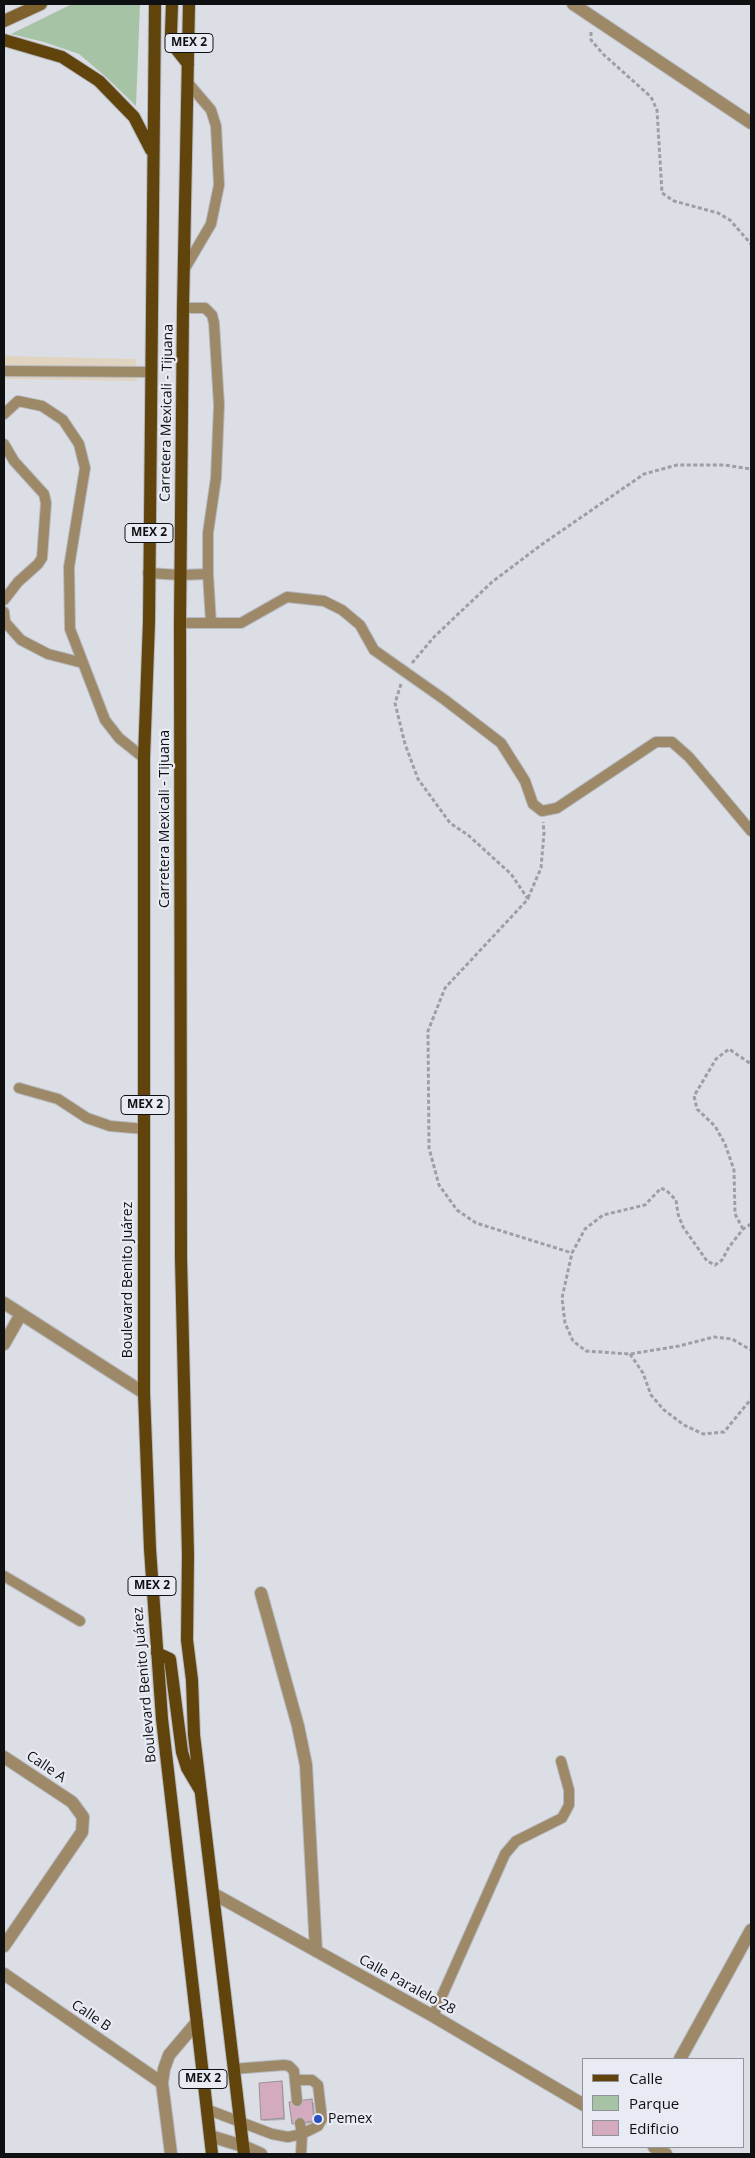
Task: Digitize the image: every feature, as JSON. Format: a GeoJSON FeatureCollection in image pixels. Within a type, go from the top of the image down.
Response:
{"type":"FeatureCollection","features":[{"type":"Feature","properties":{"kind":"main road"},"geometry":{"type":"LineString","coordinates":[[4,21],[41,4]]}},
{"type":"Feature","properties":{"kind":"main road","name":"Carretera Mexicali - Tijuana"},"geometry":{"type":"LineString","coordinates":[[145,1061],[144,758],[149,622],[152,152],[155,4]]}},
{"type":"Feature","properties":{"kind":"main road"},"geometry":{"type":"LineString","coordinates":[[172,4],[171,34],[177,50],[188,64]]}},
{"type":"Feature","properties":{"kind":"main road","name":"Carretera Mexicali - Tijuana"},"geometry":{"type":"LineString","coordinates":[[189,4],[180,575],[181,1258],[188,1555],[187,1640],[192,1680],[194,1735],[202,1794]]}},
{"type":"Feature","properties":{"kind":"main road"},"geometry":{"type":"LineString","coordinates":[[4,40],[62,58],[99,81],[134,117],[152,152]]}},
{"type":"Feature","properties":{"kind":"main road","name":"Boulevard Benito Juárez"},"geometry":{"type":"LineString","coordinates":[[145,1061],[142,1220],[144,1393],[150,1549],[162,1719],[212,2154]]}},
{"type":"Feature","properties":{"kind":"main road"},"geometry":{"type":"LineString","coordinates":[[158,1653],[170,1660],[182,1752],[187,1768],[202,1794]]}},
{"type":"Feature","properties":{"kind":"main road","name":"MEX 2"},"geometry":{"type":"LineString","coordinates":[[202,1794],[243,2150]]}},
{"type":"Feature","properties":{"kind":"street"},"geometry":{"type":"LineString","coordinates":[[573,4],[751,123]]}},
{"type":"Feature","properties":{"kind":"street"},"geometry":{"type":"LineString","coordinates":[[4,1303],[144,1393]]}},
{"type":"Feature","properties":{"kind":"street"},"geometry":{"type":"LineString","coordinates":[[4,1344],[21,1314]]}},
{"type":"Feature","properties":{"kind":"street"},"geometry":{"type":"LineString","coordinates":[[261,1593],[298,1726],[306,1765],[316,1951]]}},
{"type":"Feature","properties":{"kind":"street","name":"Calle A"},"geometry":{"type":"LineString","coordinates":[[4,1757],[72,1802],[83,1817],[82,1832],[4,1946]]}},
{"type":"Feature","properties":{"kind":"street","name":"Calle Paralelo 28"},"geometry":{"type":"LineString","coordinates":[[214,1894],[433,2016],[582,2104]]}},
{"type":"Feature","properties":{"kind":"street"},"geometry":{"type":"LineString","coordinates":[[681,2058],[751,1930]]}},
{"type":"Feature","properties":{"kind":"street","name":"Calle B"},"geometry":{"type":"LineString","coordinates":[[4,1974],[162,2082]]}},
{"type":"Feature","properties":{"kind":"street"},"geometry":{"type":"LineString","coordinates":[[171,2154],[162,2082],[164,2069],[169,2055],[197,2022]]}},
{"type":"Feature","properties":{"kind":"street"},"geometry":{"type":"LineString","coordinates":[[210,2136],[243,2150],[261,2154]]}},
{"type":"Feature","properties":{"kind":"lane"},"geometry":{"type":"LineString","coordinates":[[184,271],[211,224],[219,186],[216,126],[211,110],[188,83]]}},
{"type":"Feature","properties":{"kind":"lane"},"geometry":{"type":"LineString","coordinates":[[183,308],[205,308],[212,314],[214,323],[219,405],[216,478],[208,533],[211,623]]}},
{"type":"Feature","properties":{"kind":"lane"},"geometry":{"type":"LineString","coordinates":[[4,371],[150,372]]}},
{"type":"Feature","properties":{"kind":"lane"},"geometry":{"type":"LineString","coordinates":[[4,414],[18,401],[42,406],[63,420],[79,444],[85,468],[69,568],[70,629],[105,720],[119,738],[144,758]]}},
{"type":"Feature","properties":{"kind":"lane"},"geometry":{"type":"LineString","coordinates":[[4,444],[14,461],[44,494],[46,503],[42,558],[18,582],[4,600]]}},
{"type":"Feature","properties":{"kind":"lane"},"geometry":{"type":"LineString","coordinates":[[148,573],[208,574]]}},
{"type":"Feature","properties":{"kind":"lane"},"geometry":{"type":"LineString","coordinates":[[180,623],[241,623],[287,597],[324,600],[342,610],[360,625],[374,650],[406,671],[500,743],[525,781],[533,804],[542,811],[557,808],[656,742],[672,742],[689,757],[751,831]]}},
{"type":"Feature","properties":{"kind":"lane"},"geometry":{"type":"LineString","coordinates":[[4,612],[5,622],[21,640],[48,654],[83,663]]}},
{"type":"Feature","properties":{"kind":"lane"},"geometry":{"type":"LineString","coordinates":[[19,1088],[58,1099],[86,1118],[110,1126],[145,1129]]}},
{"type":"Feature","properties":{"kind":"lane"},"geometry":{"type":"LineString","coordinates":[[4,1576],[80,1621]]}},
{"type":"Feature","properties":{"kind":"lane"},"geometry":{"type":"LineString","coordinates":[[433,2016],[505,1854],[516,1841],[562,1818],[569,1805],[569,1790],[561,1761]]}},
{"type":"Feature","properties":{"kind":"lane"},"geometry":{"type":"LineString","coordinates":[[234,2069],[290,2066],[294,2071],[297,2101]]}},
{"type":"Feature","properties":{"kind":"lane"},"geometry":{"type":"LineString","coordinates":[[206,2109],[272,2134],[288,2137],[302,2134],[318,2126],[322,2119],[318,2085],[312,2080],[295,2080]]}},
{"type":"Feature","properties":{"kind":"lane"},"geometry":{"type":"LineString","coordinates":[[300,2123],[302,2134],[301,2154]]}},
{"type":"Feature","properties":{"kind":"path"},"geometry":{"type":"LineString","coordinates":[[591,16],[591,40],[603,54],[651,97],[654,104],[662,193],[674,201],[693,205],[730,220],[751,244]]}},
{"type":"Feature","properties":{"kind":"path"},"geometry":{"type":"LineString","coordinates":[[528,899],[511,874],[468,836],[450,823],[418,779],[405,744],[395,703],[406,671],[434,637],[492,582],[541,545],[644,474],[677,465],[724,465],[751,469]]}},
{"type":"Feature","properties":{"kind":"path"},"geometry":{"type":"LineString","coordinates":[[542,811],[544,833],[541,868],[528,899],[445,988],[428,1031],[429,1148],[439,1185],[457,1210],[476,1223],[572,1253]]}},
{"type":"Feature","properties":{"kind":"path"},"geometry":{"type":"LineString","coordinates":[[743,1229],[735,1214],[734,1170],[715,1126],[697,1109],[694,1096],[716,1059],[729,1049],[751,1064]]}},
{"type":"Feature","properties":{"kind":"path"},"geometry":{"type":"LineString","coordinates":[[751,1224],[743,1229],[722,1260],[715,1265],[707,1261],[683,1227],[678,1214],[676,1200],[661,1188],[645,1205],[603,1215],[585,1229],[572,1253],[562,1298],[565,1323],[573,1341],[586,1351],[630,1354],[679,1346],[714,1337],[732,1339],[751,1350]]}},
{"type":"Feature","properties":{"kind":"path"},"geometry":{"type":"LineString","coordinates":[[630,1354],[643,1373],[651,1395],[664,1410],[684,1425],[703,1434],[724,1432],[751,1399]]}},
{"type":"Feature","properties":{"kind":"shaded area"},"geometry":{"type":"Polygon","coordinates":[[[4,356],[136,359],[137,381],[4,379],[4,356]]]}},
{"type":"Feature","properties":{"kind":"green space"},"geometry":{"type":"Polygon","coordinates":[[[72,4],[140,4],[136,106],[79,54],[44,42],[11,34],[72,4]]]}},
{"type":"Feature","properties":{"kind":"building"},"geometry":{"type":"Polygon","coordinates":[[[282,2081],[284,2118],[261,2120],[259,2083],[282,2081]]]}},
{"type":"Feature","properties":{"kind":"building"},"geometry":{"type":"Polygon","coordinates":[[[312,2099],[314,2121],[292,2124],[289,2102],[312,2099]]]}},
{"type":"Feature","properties":{"kind":"place","name":"Pemex"},"geometry":{"type":"Point","coordinates":[318,2119]}}]}
